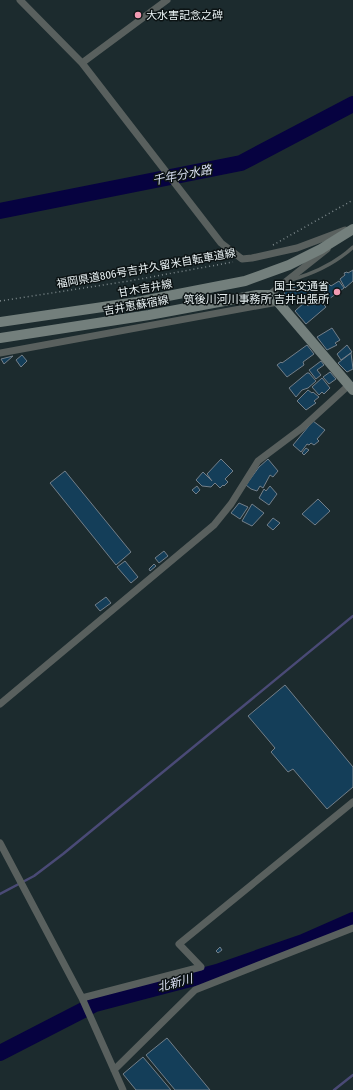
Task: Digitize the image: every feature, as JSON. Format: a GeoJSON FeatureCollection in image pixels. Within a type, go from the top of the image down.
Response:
{"type":"FeatureCollection","features":[{"type":"Feature","properties":{"kind":"main road","name":"甘木吉井線"},"geometry":{"type":"LineString","coordinates":[[0,322],[137,302],[244,281],[289,265],[322,248],[353,228]]}},
{"type":"Feature","properties":{"kind":"main road","name":"吉井恵蘇宿線"},"geometry":{"type":"LineString","coordinates":[[0,338],[149,315],[257,295],[269,295]]}},
{"type":"Feature","properties":{"kind":"main road"},"geometry":{"type":"LineString","coordinates":[[269,295],[278,302],[351,388]]}},
{"type":"Feature","properties":{"kind":"street"},"geometry":{"type":"LineString","coordinates":[[20,0],[82,64],[221,243],[242,259],[297,248],[353,228]]}},
{"type":"Feature","properties":{"kind":"street"},"geometry":{"type":"LineString","coordinates":[[82,64],[167,0]]}},
{"type":"Feature","properties":{"kind":"street"},"geometry":{"type":"LineString","coordinates":[[269,295],[353,228]]}},
{"type":"Feature","properties":{"kind":"street"},"geometry":{"type":"LineString","coordinates":[[0,353],[278,302]]}},
{"type":"Feature","properties":{"kind":"street"},"geometry":{"type":"LineString","coordinates":[[0,704],[214,525],[231,504],[258,461],[302,428],[351,388]]}},
{"type":"Feature","properties":{"kind":"street"},"geometry":{"type":"LineString","coordinates":[[82,998],[201,966],[179,944],[353,802]]}},
{"type":"Feature","properties":{"kind":"street"},"geometry":{"type":"LineString","coordinates":[[0,843],[26,889],[82,998],[123,1090]]}},
{"type":"Feature","properties":{"kind":"street"},"geometry":{"type":"LineString","coordinates":[[114,1070],[195,990],[353,928]]}},
{"type":"Feature","properties":{"kind":"lane"},"geometry":{"type":"LineString","coordinates":[[287,281],[318,271],[331,264],[353,247]]}},
{"type":"Feature","properties":{"kind":"path"},"geometry":{"type":"LineString","coordinates":[[267,247],[353,200]]}},
{"type":"Feature","properties":{"kind":"path","name":"福岡県道806号吉井久留米自転車道線"},"geometry":{"type":"LineString","coordinates":[[0,301],[137,280],[230,263],[242,259]]}},
{"type":"Feature","properties":{"kind":"building"},"geometry":{"type":"Polygon","coordinates":[[[353,270],[353,281],[345,288],[340,279],[345,275],[344,273],[348,273],[353,270]]]}},
{"type":"Feature","properties":{"kind":"building"},"geometry":{"type":"Polygon","coordinates":[[[310,281],[315,293],[297,300],[296,297],[288,300],[286,299],[284,291],[310,281]]]}},
{"type":"Feature","properties":{"kind":"building"},"geometry":{"type":"Polygon","coordinates":[[[339,281],[344,288],[329,299],[322,289],[329,284],[331,286],[339,281]]]}},
{"type":"Feature","properties":{"kind":"building"},"geometry":{"type":"Polygon","coordinates":[[[318,298],[326,307],[306,324],[295,311],[305,302],[308,306],[318,298]]]}},
{"type":"Feature","properties":{"kind":"building"},"geometry":{"type":"Polygon","coordinates":[[[332,328],[340,340],[335,343],[337,345],[327,350],[317,337],[332,328]]]}},
{"type":"Feature","properties":{"kind":"building"},"geometry":{"type":"Polygon","coordinates":[[[307,345],[314,354],[303,362],[304,365],[287,377],[277,365],[307,345]]]}},
{"type":"Feature","properties":{"kind":"building"},"geometry":{"type":"Polygon","coordinates":[[[347,345],[352,352],[341,360],[337,354],[347,345]]]}},
{"type":"Feature","properties":{"kind":"building"},"geometry":{"type":"Polygon","coordinates":[[[351,353],[353,369],[347,372],[338,363],[351,353]]]}},
{"type":"Feature","properties":{"kind":"building"},"geometry":{"type":"Polygon","coordinates":[[[22,355],[27,361],[21,367],[16,360],[22,355]]]}},
{"type":"Feature","properties":{"kind":"building"},"geometry":{"type":"Polygon","coordinates":[[[13,356],[4,364],[1,359],[13,356]]]}},
{"type":"Feature","properties":{"kind":"building"},"geometry":{"type":"Polygon","coordinates":[[[321,361],[324,365],[317,370],[321,375],[316,379],[309,370],[321,361]]]}},
{"type":"Feature","properties":{"kind":"building"},"geometry":{"type":"Polygon","coordinates":[[[330,372],[336,379],[329,384],[323,377],[330,372]]]}},
{"type":"Feature","properties":{"kind":"building"},"geometry":{"type":"Polygon","coordinates":[[[309,373],[316,381],[308,388],[302,390],[296,397],[289,388],[309,373]]]}},
{"type":"Feature","properties":{"kind":"building"},"geometry":{"type":"Polygon","coordinates":[[[322,378],[330,388],[324,394],[322,392],[319,395],[312,387],[322,378]]]}},
{"type":"Feature","properties":{"kind":"building"},"geometry":{"type":"Polygon","coordinates":[[[308,390],[319,397],[314,401],[316,403],[306,410],[297,401],[308,390]]]}},
{"type":"Feature","properties":{"kind":"building"},"geometry":{"type":"Polygon","coordinates":[[[313,421],[325,430],[317,439],[319,441],[314,445],[311,443],[309,445],[307,444],[301,452],[293,445],[313,421]]]}},
{"type":"Feature","properties":{"kind":"building"},"geometry":{"type":"Polygon","coordinates":[[[306,448],[309,450],[304,455],[302,453],[306,448]]]}},
{"type":"Feature","properties":{"kind":"building"},"geometry":{"type":"Polygon","coordinates":[[[221,459],[233,471],[225,479],[228,482],[220,488],[215,483],[211,487],[202,486],[196,480],[203,472],[212,481],[207,474],[221,459]]]}},
{"type":"Feature","properties":{"kind":"building"},"geometry":{"type":"Polygon","coordinates":[[[268,459],[278,471],[273,477],[270,475],[263,488],[260,486],[257,491],[251,489],[246,485],[259,467],[268,459]]]}},
{"type":"Feature","properties":{"kind":"building"},"geometry":{"type":"Polygon","coordinates":[[[65,471],[131,552],[116,565],[50,483],[65,471]]]}},
{"type":"Feature","properties":{"kind":"building"},"geometry":{"type":"Polygon","coordinates":[[[197,486],[200,490],[196,494],[192,490],[197,486]]]}},
{"type":"Feature","properties":{"kind":"building"},"geometry":{"type":"Polygon","coordinates":[[[270,486],[277,494],[269,505],[259,498],[264,489],[266,491],[270,486]]]}},
{"type":"Feature","properties":{"kind":"building"},"geometry":{"type":"Polygon","coordinates":[[[318,499],[330,511],[315,525],[302,514],[318,499]]]}},
{"type":"Feature","properties":{"kind":"building"},"geometry":{"type":"Polygon","coordinates":[[[239,503],[248,507],[240,519],[231,513],[239,503]]]}},
{"type":"Feature","properties":{"kind":"building"},"geometry":{"type":"Polygon","coordinates":[[[252,504],[264,513],[252,526],[242,521],[252,504]]]}},
{"type":"Feature","properties":{"kind":"building"},"geometry":{"type":"Polygon","coordinates":[[[273,518],[280,523],[273,530],[267,525],[273,518]]]}},
{"type":"Feature","properties":{"kind":"building"},"geometry":{"type":"Polygon","coordinates":[[[164,551],[168,556],[159,563],[155,558],[164,551]]]}},
{"type":"Feature","properties":{"kind":"building"},"geometry":{"type":"Polygon","coordinates":[[[125,561],[138,577],[131,583],[117,567],[125,561]]]}},
{"type":"Feature","properties":{"kind":"building"},"geometry":{"type":"Polygon","coordinates":[[[154,564],[156,566],[150,571],[149,569],[154,564]]]}},
{"type":"Feature","properties":{"kind":"building"},"geometry":{"type":"Polygon","coordinates":[[[106,597],[111,603],[100,611],[95,605],[106,597]]]}},
{"type":"Feature","properties":{"kind":"building"},"geometry":{"type":"Polygon","coordinates":[[[285,685],[353,767],[353,787],[327,809],[293,769],[288,772],[271,752],[275,748],[248,716],[285,685]]]}},
{"type":"Feature","properties":{"kind":"building"},"geometry":{"type":"Polygon","coordinates":[[[220,947],[222,950],[218,953],[216,951],[220,947]]]}},
{"type":"Feature","properties":{"kind":"building"},"geometry":{"type":"Polygon","coordinates":[[[167,1038],[210,1090],[175,1090],[146,1055],[167,1038]]]}},
{"type":"Feature","properties":{"kind":"building"},"geometry":{"type":"Polygon","coordinates":[[[143,1057],[171,1090],[136,1090],[123,1074],[143,1057]]]}},
{"type":"Feature","properties":{"kind":"waterway","name":"千年分水路"},"geometry":{"type":"LineString","coordinates":[[0,211],[241,163],[353,104]]}},
{"type":"Feature","properties":{"kind":"waterway"},"geometry":{"type":"LineString","coordinates":[[0,894],[34,876],[63,854],[353,616]]}},
{"type":"Feature","properties":{"kind":"waterway","name":"北新川"},"geometry":{"type":"LineString","coordinates":[[0,1053],[95,1004],[217,972],[303,942],[353,920]]}},
{"type":"Feature","properties":{"kind":"waterway"},"geometry":{"type":"LineString","coordinates":[[334,1090],[353,1075]]}},
{"type":"Feature","properties":{"kind":"place","name":"大水害記念之碑"},"geometry":{"type":"Point","coordinates":[138,15]}},
{"type":"Feature","properties":{"kind":"place","name":"国土交通省 筑後川河川事務所 吉井出張所"},"geometry":{"type":"Point","coordinates":[337,292]}}]}
